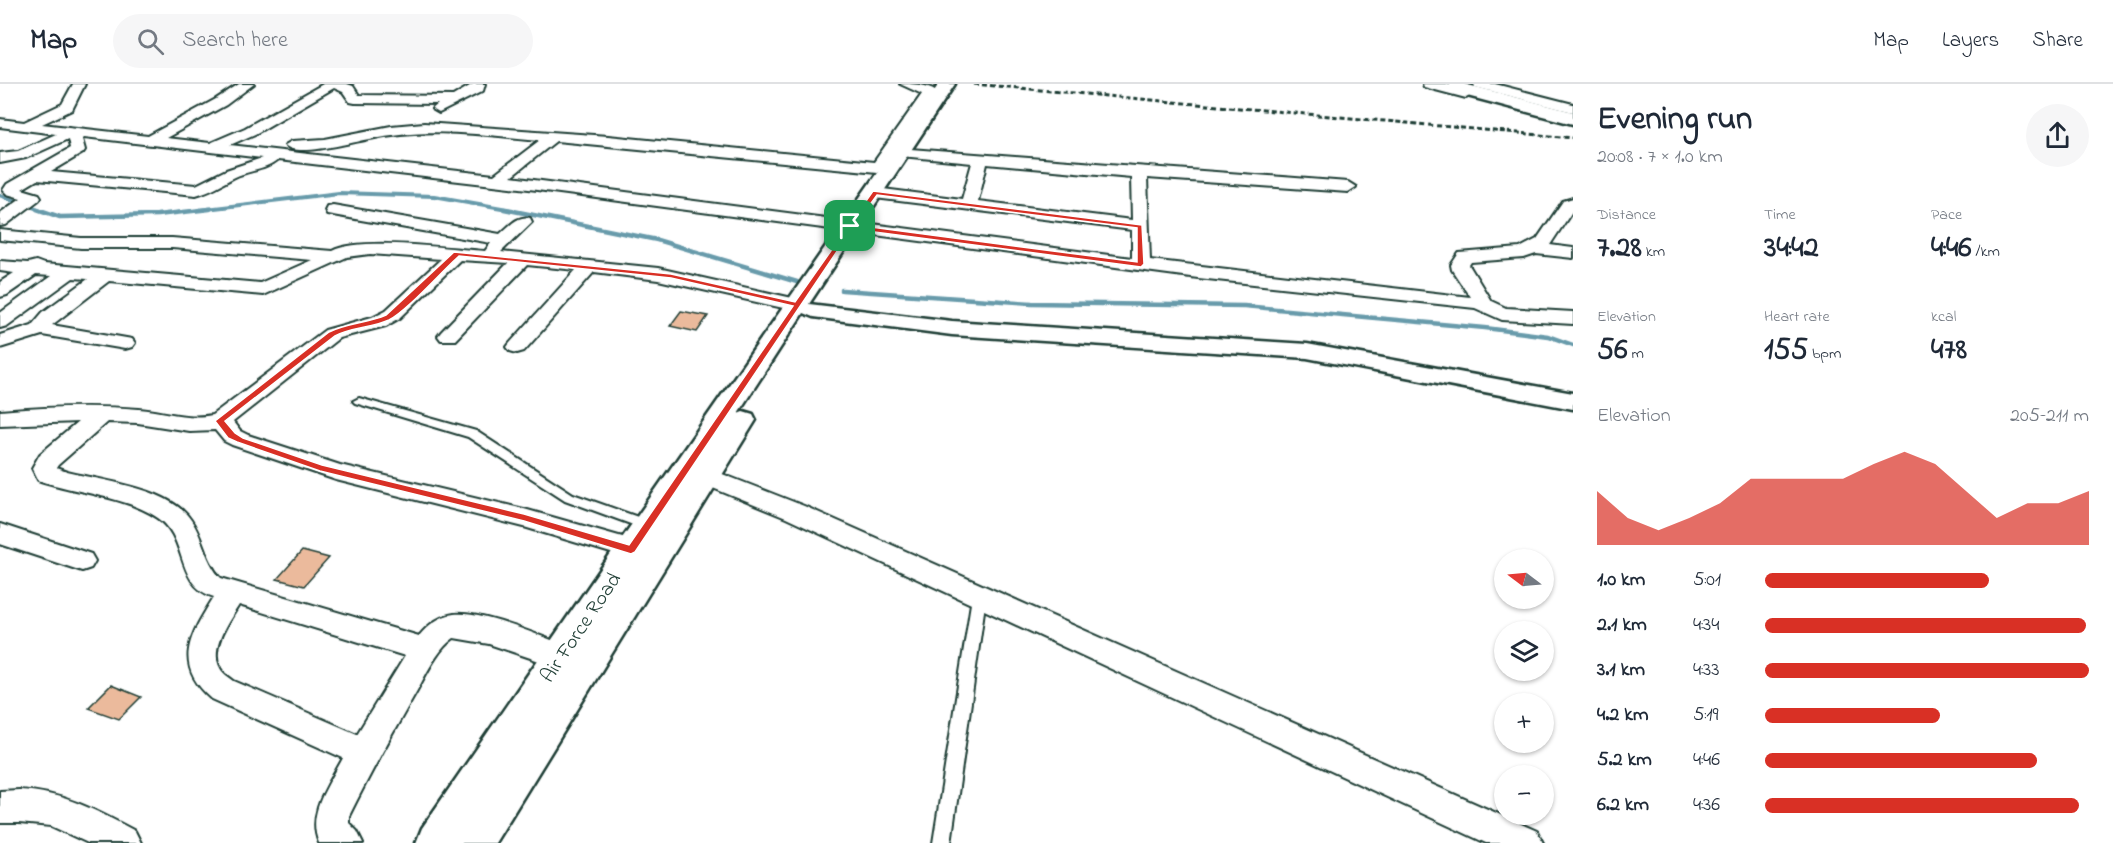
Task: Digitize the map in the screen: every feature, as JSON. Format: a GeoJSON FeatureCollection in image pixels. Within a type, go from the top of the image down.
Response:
{"type":"FeatureCollection","features":[{"type":"Feature","properties":{"kind":"main road"},"geometry":{"type":"LineString","coordinates":[[1443,84],[1573,118]]}},
{"type":"Feature","properties":{"kind":"main road"},"geometry":{"type":"LineString","coordinates":[[1459,84],[1573,114]]}},
{"type":"Feature","properties":{"kind":"street"},"geometry":{"type":"LineString","coordinates":[[25,126],[67,107],[79,84]]}},
{"type":"Feature","properties":{"kind":"street"},"geometry":{"type":"LineString","coordinates":[[151,140],[221,102],[248,84]]}},
{"type":"Feature","properties":{"kind":"street"},"geometry":{"type":"LineString","coordinates":[[424,127],[432,113],[478,88],[479,84]]}},
{"type":"Feature","properties":{"kind":"street"},"geometry":{"type":"LineString","coordinates":[[906,84],[938,91],[861,188],[862,194],[1140,226]]}},
{"type":"Feature","properties":{"kind":"street","name":"Air Force Road"},"geometry":{"type":"LineString","coordinates":[[437,843],[640,537],[805,307],[879,195],[961,84]]}},
{"type":"Feature","properties":{"kind":"street"},"geometry":{"type":"LineString","coordinates":[[1429,84],[1573,123]]}},
{"type":"Feature","properties":{"kind":"street"},"geometry":{"type":"LineString","coordinates":[[1480,84],[1573,108]]}},
{"type":"Feature","properties":{"kind":"street"},"geometry":{"type":"LineString","coordinates":[[213,147],[344,85],[355,99],[453,100]]}},
{"type":"Feature","properties":{"kind":"street"},"geometry":{"type":"LineString","coordinates":[[380,100],[400,85]]}},
{"type":"Feature","properties":{"kind":"street","name":"Air Force Road"},"geometry":{"type":"LineString","coordinates":[[914,147],[938,91]]}},
{"type":"Feature","properties":{"kind":"street"},"geometry":{"type":"LineString","coordinates":[[0,123],[275,154],[1141,264],[1480,303],[1502,314],[1573,318]]}},
{"type":"Feature","properties":{"kind":"street"},"geometry":{"type":"LineString","coordinates":[[258,152],[279,145],[310,145],[405,128],[424,127],[877,167]]}},
{"type":"Feature","properties":{"kind":"street"},"geometry":{"type":"LineString","coordinates":[[0,158],[21,155],[76,132]]}},
{"type":"Feature","properties":{"kind":"street"},"geometry":{"type":"LineString","coordinates":[[0,221],[33,197],[11,190],[78,150],[76,132]]}},
{"type":"Feature","properties":{"kind":"street"},"geometry":{"type":"LineString","coordinates":[[497,181],[552,137]]}},
{"type":"Feature","properties":{"kind":"street"},"geometry":{"type":"LineString","coordinates":[[914,147],[981,159],[1138,173],[1348,187]]}},
{"type":"Feature","properties":{"kind":"street"},"geometry":{"type":"LineString","coordinates":[[35,175],[196,190],[204,189],[231,174],[261,166],[275,154]]}},
{"type":"Feature","properties":{"kind":"street"},"geometry":{"type":"LineString","coordinates":[[969,205],[981,159]]}},
{"type":"Feature","properties":{"kind":"street"},"geometry":{"type":"LineString","coordinates":[[1138,173],[1141,264]]}},
{"type":"Feature","properties":{"kind":"street"},"geometry":{"type":"LineString","coordinates":[[1480,303],[1481,297],[1461,270],[1460,266],[1465,257],[1518,254],[1543,243],[1569,204],[1573,203]]}},
{"type":"Feature","properties":{"kind":"street"},"geometry":{"type":"LineString","coordinates":[[333,210],[505,240]]}},
{"type":"Feature","properties":{"kind":"street"},"geometry":{"type":"LineString","coordinates":[[0,266],[263,289],[333,256],[353,239],[369,216]]}},
{"type":"Feature","properties":{"kind":"street"},"geometry":{"type":"LineString","coordinates":[[487,256],[524,222]]}},
{"type":"Feature","properties":{"kind":"street"},"geometry":{"type":"LineString","coordinates":[[4,239],[172,243],[333,256]]}},
{"type":"Feature","properties":{"kind":"street"},"geometry":{"type":"LineString","coordinates":[[353,239],[457,254],[671,276],[805,307],[952,328],[1307,351],[1573,401]]}},
{"type":"Feature","properties":{"kind":"street"},"geometry":{"type":"LineString","coordinates":[[0,291],[70,242]]}},
{"type":"Feature","properties":{"kind":"street"},"geometry":{"type":"LineString","coordinates":[[1533,248],[1573,253]]}},
{"type":"Feature","properties":{"kind":"street"},"geometry":{"type":"LineString","coordinates":[[0,418],[43,414],[140,416],[201,425],[220,421],[332,334],[340,330],[375,323],[389,316],[457,254]]}},
{"type":"Feature","properties":{"kind":"street"},"geometry":{"type":"LineString","coordinates":[[448,336],[523,259]]}},
{"type":"Feature","properties":{"kind":"street"},"geometry":{"type":"LineString","coordinates":[[517,347],[590,266]]}},
{"type":"Feature","properties":{"kind":"street"},"geometry":{"type":"LineString","coordinates":[[0,322],[69,272]]}},
{"type":"Feature","properties":{"kind":"street"},"geometry":{"type":"LineString","coordinates":[[41,329],[50,316],[107,274]]}},
{"type":"Feature","properties":{"kind":"street","name":"Air Force Road"},"geometry":{"type":"LineString","coordinates":[[471,843],[707,476],[805,307]]}},
{"type":"Feature","properties":{"kind":"street"},"geometry":{"type":"LineString","coordinates":[[0,342],[41,329],[125,343]]}},
{"type":"Feature","properties":{"kind":"street"},"geometry":{"type":"LineString","coordinates":[[101,416],[48,460],[44,468],[47,474],[166,509],[182,528],[202,578],[212,586],[425,650]]}},
{"type":"Feature","properties":{"kind":"street"},"geometry":{"type":"LineString","coordinates":[[220,421],[232,436],[240,440],[320,467],[524,518],[640,537]]}},
{"type":"Feature","properties":{"kind":"street"},"geometry":{"type":"LineString","coordinates":[[707,476],[795,512],[1525,843]]}},
{"type":"Feature","properties":{"kind":"street"},"geometry":{"type":"LineString","coordinates":[[0,534],[82,561]]}},
{"type":"Feature","properties":{"kind":"street"},"geometry":{"type":"LineString","coordinates":[[232,592],[203,643],[200,657],[211,682],[223,690],[364,752]]}},
{"type":"Feature","properties":{"kind":"street"},"geometry":{"type":"LineString","coordinates":[[344,843],[331,831],[332,814],[364,752],[437,634],[452,626],[470,628],[560,656]]}},
{"type":"Feature","properties":{"kind":"street"},"geometry":{"type":"LineString","coordinates":[[0,807],[21,805],[47,808],[66,814],[123,843]]}},
{"type":"Feature","properties":{"kind":"lane"},"geometry":{"type":"LineString","coordinates":[[359,401],[472,434],[569,497],[640,537]]}},
{"type":"Feature","properties":{"kind":"lane"},"geometry":{"type":"LineString","coordinates":[[942,843],[979,597]]}},
{"type":"Feature","properties":{"kind":"building"},"geometry":{"type":"Polygon","coordinates":[[[681,311],[708,316],[697,332],[670,326],[681,311]]]}},
{"type":"Feature","properties":{"kind":"building"},"geometry":{"type":"Polygon","coordinates":[[[302,551],[329,558],[304,586],[277,579],[302,551]]]}},
{"type":"Feature","properties":{"kind":"building"},"geometry":{"type":"Polygon","coordinates":[[[111,685],[141,697],[119,719],[88,708],[111,685]]]}},
{"type":"Feature","properties":{"kind":"waterway"},"geometry":{"type":"LineString","coordinates":[[198,210],[339,193],[434,196],[513,210]]}},
{"type":"Feature","properties":{"kind":"waterway"},"geometry":{"type":"LineString","coordinates":[[0,195],[41,210]]}},
{"type":"Feature","properties":{"kind":"waterway"},"geometry":{"type":"LineString","coordinates":[[37,209],[60,217],[157,215],[210,209]]}},
{"type":"Feature","properties":{"kind":"waterway"},"geometry":{"type":"LineString","coordinates":[[504,209],[657,240],[797,282]]}},
{"type":"Feature","properties":{"kind":"waterway"},"geometry":{"type":"LineString","coordinates":[[842,290],[1032,303],[1244,306],[1485,328],[1548,336],[1573,345]]}},
{"type":"Feature","properties":{"kind":"railway"},"geometry":{"type":"LineString","coordinates":[[974,84],[1573,138]]}},
{"type":"Feature","properties":{"kind":"route"},"geometry":{"type":"LineString","coordinates":[[850,226],[796,305],[709,436],[631,549],[524,518],[336,472],[240,440],[232,436],[220,421],[332,334],[384,320],[457,254],[671,276],[796,305],[815,279],[850,226],[1141,264],[1140,226],[875,193],[850,226]]}}]}
